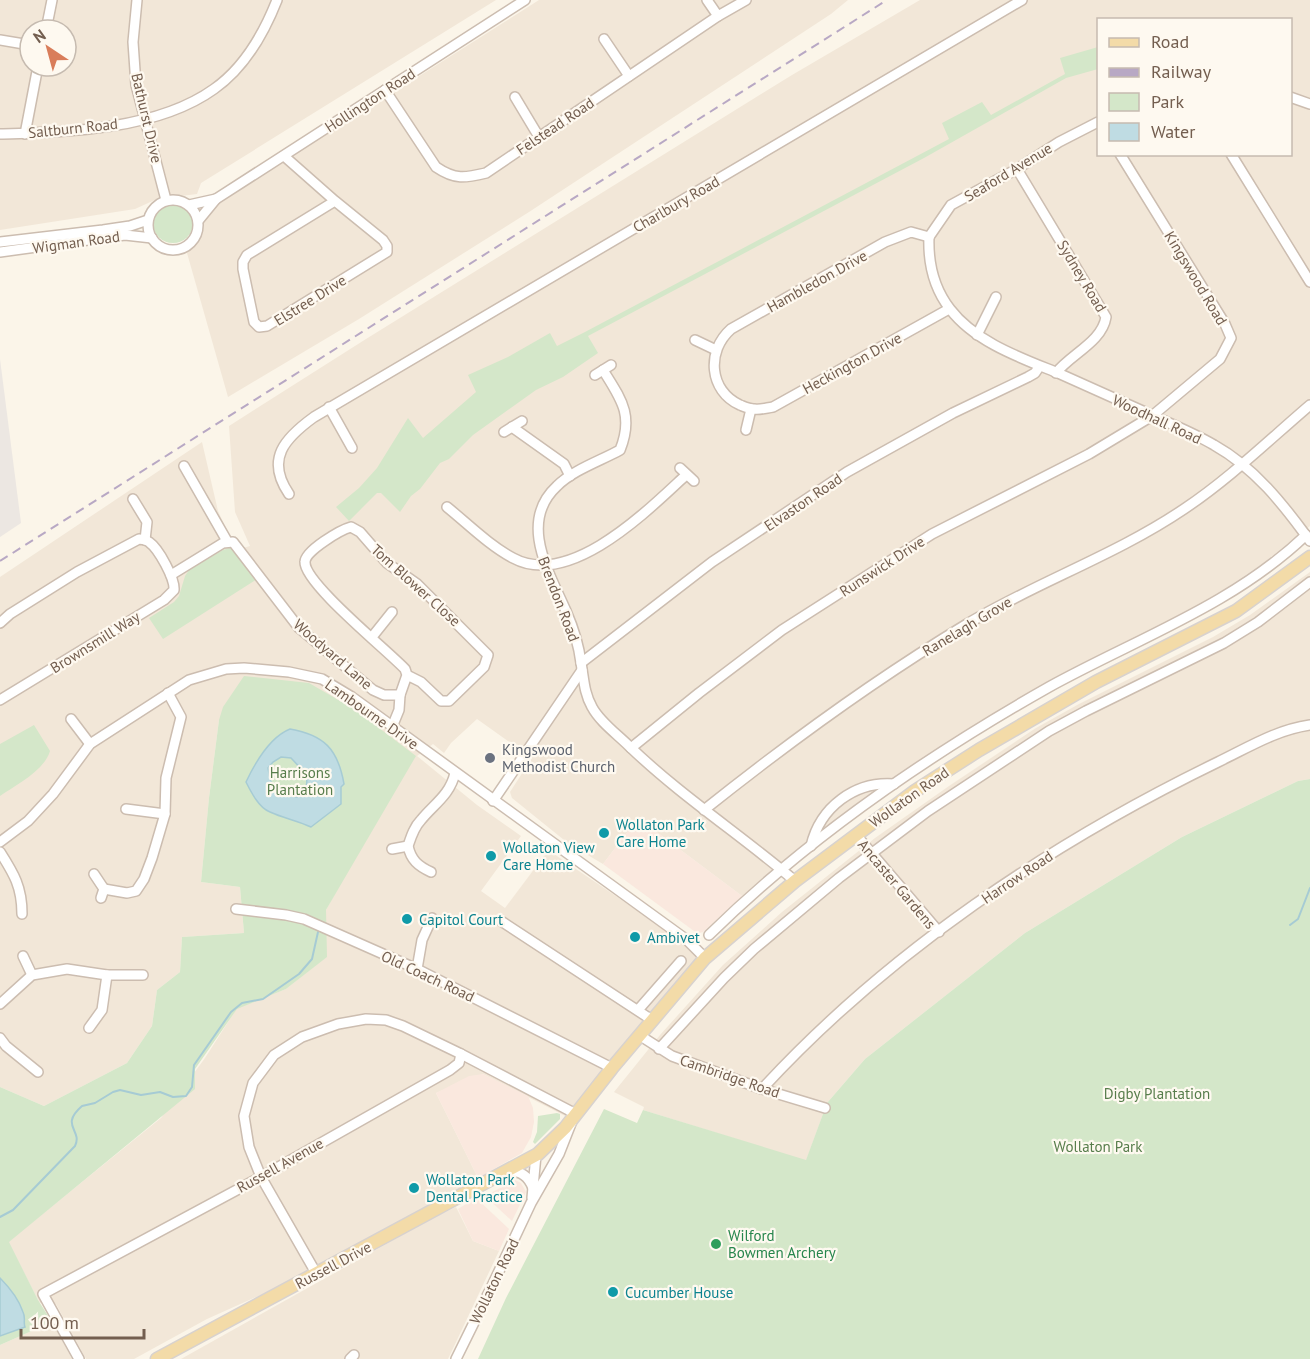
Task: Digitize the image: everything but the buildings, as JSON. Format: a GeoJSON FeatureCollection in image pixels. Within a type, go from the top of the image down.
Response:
{"type":"FeatureCollection","features":[{"type":"Feature","properties":{"kind":"main road","name":"Wollaton Road"},"geometry":{"type":"LineString","coordinates":[[508,1170],[537,1155],[557,1138],[639,1035],[705,958],[795,881],[915,792],[979,750],[1096,682],[1236,610],[1310,557]]}},
{"type":"Feature","properties":{"kind":"main road","name":"Russell Drive"},"geometry":{"type":"LineString","coordinates":[[157,1359],[508,1170]]}},
{"type":"Feature","properties":{"kind":"street"},"geometry":{"type":"LineString","coordinates":[[48,18],[52,0]]}},
{"type":"Feature","properties":{"kind":"street","name":"Bathurst Drive"},"geometry":{"type":"LineString","coordinates":[[137,0],[133,42],[136,85],[166,200]]}},
{"type":"Feature","properties":{"kind":"street","name":"Saltburn Road"},"geometry":{"type":"LineString","coordinates":[[0,134],[85,129],[146,119],[181,107],[215,89],[255,46],[277,0]]}},
{"type":"Feature","properties":{"kind":"street","name":"Hollington Road"},"geometry":{"type":"LineString","coordinates":[[198,221],[216,200],[525,0]]}},
{"type":"Feature","properties":{"kind":"street"},"geometry":{"type":"LineString","coordinates":[[707,0],[718,16]]}},
{"type":"Feature","properties":{"kind":"street","name":"Felstead Road"},"geometry":{"type":"LineString","coordinates":[[385,90],[436,167],[448,175],[465,178],[486,173],[718,16],[746,0]]}},
{"type":"Feature","properties":{"kind":"street","name":"Charlbury Road"},"geometry":{"type":"LineString","coordinates":[[289,494],[283,485],[278,465],[281,450],[301,426],[329,407],[1022,0]]}},
{"type":"Feature","properties":{"kind":"street"},"geometry":{"type":"LineString","coordinates":[[604,39],[629,76]]}},
{"type":"Feature","properties":{"kind":"street"},"geometry":{"type":"LineString","coordinates":[[0,40],[18,43]]}},
{"type":"Feature","properties":{"kind":"street"},"geometry":{"type":"LineString","coordinates":[[25,134],[36,78]]}},
{"type":"Feature","properties":{"kind":"street"},"geometry":{"type":"LineString","coordinates":[[515,97],[539,137]]}},
{"type":"Feature","properties":{"kind":"street"},"geometry":{"type":"LineString","coordinates":[[1292,98],[1310,104]]}},
{"type":"Feature","properties":{"kind":"street","name":"Seaford Avenue"},"geometry":{"type":"LineString","coordinates":[[929,237],[951,205],[1097,123]]}},
{"type":"Feature","properties":{"kind":"street","name":"Elstree Drive"},"geometry":{"type":"LineString","coordinates":[[284,156],[384,240],[387,252],[267,326],[259,327],[254,322],[243,269],[243,262],[247,255],[335,201]]}},
{"type":"Feature","properties":{"kind":"street","name":"Kingswood Road"},"geometry":{"type":"LineString","coordinates":[[1121,156],[1225,324],[1231,338],[1220,359],[1152,416]]}},
{"type":"Feature","properties":{"kind":"street"},"geometry":{"type":"LineString","coordinates":[[1232,156],[1310,282]]}},
{"type":"Feature","properties":{"kind":"street","name":"Sydney Road"},"geometry":{"type":"LineString","coordinates":[[1017,169],[1106,317],[1105,327],[1100,334],[1064,363],[1056,373]]}},
{"type":"Feature","properties":{"kind":"street"},"geometry":{"type":"LineString","coordinates":[[166,200],[180,200],[195,212],[198,221],[197,230],[194,238],[186,247],[165,249],[152,238],[148,229],[148,220],[152,210],[166,200]]}},
{"type":"Feature","properties":{"kind":"street","name":"Hollington Road"},"geometry":{"type":"LineString","coordinates":[[189,205],[216,200]]}},
{"type":"Feature","properties":{"kind":"street","name":"Wigman Road"},"geometry":{"type":"LineString","coordinates":[[0,242],[130,226],[148,220]]}},
{"type":"Feature","properties":{"kind":"street","name":"Hambledon Drive"},"geometry":{"type":"LineString","coordinates":[[716,350],[730,329],[885,242],[911,232],[929,237]]}},
{"type":"Feature","properties":{"kind":"street","name":"Wigman Road"},"geometry":{"type":"LineString","coordinates":[[0,252],[124,235],[152,238]]}},
{"type":"Feature","properties":{"kind":"street","name":"Woodhall Road"},"geometry":{"type":"LineString","coordinates":[[929,237],[931,273],[949,309],[977,335],[1039,367],[1190,432],[1243,463],[1264,484],[1308,538]]}},
{"type":"Feature","properties":{"kind":"street"},"geometry":{"type":"LineString","coordinates":[[977,335],[996,297]]}},
{"type":"Feature","properties":{"kind":"street","name":"Heckington Drive"},"geometry":{"type":"LineString","coordinates":[[751,410],[778,405],[949,309]]}},
{"type":"Feature","properties":{"kind":"street"},"geometry":{"type":"LineString","coordinates":[[696,340],[716,350],[714,364],[720,387],[734,402],[751,410],[746,430]]}},
{"type":"Feature","properties":{"kind":"street","name":"Elvaston Road"},"geometry":{"type":"LineString","coordinates":[[494,801],[581,667],[712,562],[847,472],[953,412],[1028,377],[1039,367]]}},
{"type":"Feature","properties":{"kind":"street","name":"Brendon Road"},"geometry":{"type":"LineString","coordinates":[[603,370],[625,409],[627,429],[620,450],[558,484],[545,498],[539,514],[537,530],[539,546],[573,630],[584,686],[594,710],[648,765],[795,881]]}},
{"type":"Feature","properties":{"kind":"street","name":"Ranelagh Grove"},"geometry":{"type":"LineString","coordinates":[[704,810],[776,753],[853,697],[968,623],[1174,515],[1214,487],[1310,405]]}},
{"type":"Feature","properties":{"kind":"street"},"geometry":{"type":"LineString","coordinates":[[329,407],[352,448]]}},
{"type":"Feature","properties":{"kind":"street","name":"Runswick Drive"},"geometry":{"type":"LineString","coordinates":[[631,748],[782,630],[932,534],[1089,454],[1152,416]]}},
{"type":"Feature","properties":{"kind":"street"},"geometry":{"type":"LineString","coordinates":[[522,421],[508,429],[558,459],[564,464],[570,476]]}},
{"type":"Feature","properties":{"kind":"street","name":"Woodyard Lane"},"geometry":{"type":"LineString","coordinates":[[184,466],[228,542],[307,636],[373,690],[384,695],[399,695]]}},
{"type":"Feature","properties":{"kind":"street"},"geometry":{"type":"LineString","coordinates":[[447,507],[514,559],[546,564],[572,560],[601,545],[635,522],[687,475]]}},
{"type":"Feature","properties":{"kind":"street"},"geometry":{"type":"LineString","coordinates":[[133,499],[147,522],[145,540]]}},
{"type":"Feature","properties":{"kind":"street","name":"Tom Blower Close"},"geometry":{"type":"LineString","coordinates":[[351,527],[360,532],[387,563],[417,584],[488,655],[484,667],[449,701],[441,701],[421,682],[407,675],[405,669],[323,593],[307,571],[304,564],[306,557],[337,532],[351,527]]}},
{"type":"Feature","properties":{"kind":"street","name":"Wollaton Road"},"geometry":{"type":"LineString","coordinates":[[709,935],[811,846],[894,784],[1047,689],[1227,595],[1308,538]]}},
{"type":"Feature","properties":{"kind":"street"},"geometry":{"type":"LineString","coordinates":[[0,623],[10,614],[77,572],[134,541],[145,540],[153,545],[171,575],[228,542]]}},
{"type":"Feature","properties":{"kind":"street","name":"Brownsmill Way"},"geometry":{"type":"LineString","coordinates":[[0,700],[168,597],[175,586],[171,575]]}},
{"type":"Feature","properties":{"kind":"street","name":"Wollaton Road"},"geometry":{"type":"LineString","coordinates":[[659,1049],[747,956],[872,853],[958,790],[1040,736],[1224,643],[1258,622],[1310,582]]}},
{"type":"Feature","properties":{"kind":"street"},"geometry":{"type":"LineString","coordinates":[[372,637],[392,612]]}},
{"type":"Feature","properties":{"kind":"street","name":"Lambourne Drive"},"geometry":{"type":"LineString","coordinates":[[0,842],[28,820],[53,794],[90,744],[189,680],[225,669],[244,668],[309,675],[339,688],[687,940],[705,958]]}},
{"type":"Feature","properties":{"kind":"street"},"geometry":{"type":"LineString","coordinates":[[392,727],[399,710],[399,695],[407,675]]}},
{"type":"Feature","properties":{"kind":"street"},"geometry":{"type":"LineString","coordinates":[[94,874],[103,893],[138,895],[165,814],[166,778],[181,717],[168,693]]}},
{"type":"Feature","properties":{"kind":"street"},"geometry":{"type":"LineString","coordinates":[[71,719],[90,744]]}},
{"type":"Feature","properties":{"kind":"street","name":"Harrow Road"},"geometry":{"type":"LineString","coordinates":[[762,1089],[832,1019],[939,932],[1038,862],[1118,813],[1189,775],[1277,732],[1310,725]]}},
{"type":"Feature","properties":{"kind":"street"},"geometry":{"type":"LineString","coordinates":[[431,872],[414,861],[408,846],[420,820],[439,803],[454,781],[455,773]]}},
{"type":"Feature","properties":{"kind":"street"},"geometry":{"type":"LineString","coordinates":[[811,846],[823,816],[843,797],[867,786],[894,784]]}},
{"type":"Feature","properties":{"kind":"street"},"geometry":{"type":"LineString","coordinates":[[126,809],[165,814]]}},
{"type":"Feature","properties":{"kind":"street","name":"Ancaster Gardens"},"geometry":{"type":"LineString","coordinates":[[856,835],[939,932]]}},
{"type":"Feature","properties":{"kind":"street"},"geometry":{"type":"LineString","coordinates":[[392,849],[408,846]]}},
{"type":"Feature","properties":{"kind":"street"},"geometry":{"type":"LineString","coordinates":[[0,852],[18,882],[22,897],[22,914]]}},
{"type":"Feature","properties":{"kind":"street"},"geometry":{"type":"LineString","coordinates":[[152,858],[162,863]]}},
{"type":"Feature","properties":{"kind":"street","name":"Old Coach Road"},"geometry":{"type":"LineString","coordinates":[[236,909],[304,919],[417,969],[612,1068]]}},
{"type":"Feature","properties":{"kind":"street"},"geometry":{"type":"LineString","coordinates":[[501,921],[652,1020]]}},
{"type":"Feature","properties":{"kind":"street"},"geometry":{"type":"LineString","coordinates":[[417,969],[422,940],[433,924]]}},
{"type":"Feature","properties":{"kind":"street"},"geometry":{"type":"LineString","coordinates":[[23,956],[32,975]]}},
{"type":"Feature","properties":{"kind":"street"},"geometry":{"type":"LineString","coordinates":[[638,1010],[681,961]]}},
{"type":"Feature","properties":{"kind":"street"},"geometry":{"type":"LineString","coordinates":[[0,1004],[32,975],[67,969],[107,975],[138,971]]}},
{"type":"Feature","properties":{"kind":"street"},"geometry":{"type":"LineString","coordinates":[[107,975],[102,1018],[109,1019]]}},
{"type":"Feature","properties":{"kind":"street"},"geometry":{"type":"LineString","coordinates":[[89,1028],[102,1010]]}},
{"type":"Feature","properties":{"kind":"street"},"geometry":{"type":"LineString","coordinates":[[316,1274],[261,1177],[249,1147],[244,1116],[253,1083],[274,1055],[302,1037],[338,1024],[366,1018],[386,1020],[461,1054],[575,1117]]}},
{"type":"Feature","properties":{"kind":"street","name":"Cambridge Road"},"geometry":{"type":"LineString","coordinates":[[639,1035],[672,1056],[762,1089],[825,1108]]}},
{"type":"Feature","properties":{"kind":"street"},"geometry":{"type":"LineString","coordinates":[[0,1038],[20,1059],[38,1072]]}},
{"type":"Feature","properties":{"kind":"street","name":"Russell Avenue"},"geometry":{"type":"LineString","coordinates":[[79,1359],[43,1294],[261,1177],[450,1070],[459,1064],[461,1054]]}},
{"type":"Feature","properties":{"kind":"street","name":"Wollaton Road"},"geometry":{"type":"LineString","coordinates":[[456,1359],[575,1117]]}},
{"type":"Feature","properties":{"kind":"street"},"geometry":{"type":"LineString","coordinates":[[537,1155],[545,1155],[552,1167]]}},
{"type":"Feature","properties":{"kind":"street","name":"Wollaton Road"},"geometry":{"type":"LineString","coordinates":[[531,1203],[537,1155]]}},
{"type":"Feature","properties":{"kind":"street"},"geometry":{"type":"LineString","coordinates":[[508,1170],[525,1175],[533,1188]]}},
{"type":"Feature","properties":{"kind":"shaded area"},"geometry":{"type":"Polygon","coordinates":[[[0,0],[496,0],[201,183],[197,194],[157,199],[135,209],[0,230],[0,0]]]}},
{"type":"Feature","properties":{"kind":"shaded area"},"geometry":{"type":"Polygon","coordinates":[[[539,0],[848,0],[831,14],[529,212],[359,319],[228,397],[187,253],[205,211],[216,198],[383,99],[539,0]]]}},
{"type":"Feature","properties":{"kind":"shaded area"},"geometry":{"type":"Polygon","coordinates":[[[920,0],[1310,0],[1310,526],[1262,564],[1219,593],[1165,624],[1068,671],[904,771],[841,817],[742,896],[638,818],[603,864],[569,844],[512,798],[510,792],[532,758],[477,719],[451,743],[444,753],[433,744],[417,756],[477,805],[521,836],[481,891],[505,908],[544,856],[551,852],[704,956],[571,1119],[483,1074],[436,1093],[479,1180],[314,1271],[207,1319],[134,1359],[86,1359],[56,1304],[40,1303],[38,1300],[8,1242],[161,1118],[205,1058],[237,1008],[286,989],[326,957],[326,910],[347,871],[219,720],[201,882],[240,887],[244,933],[182,937],[180,972],[157,990],[152,1026],[127,1063],[44,1106],[0,1087],[0,577],[202,442],[218,511],[236,550],[250,546],[235,512],[229,426],[792,75],[920,0]]]}},
{"type":"Feature","properties":{"kind":"shaded area"},"geometry":{"type":"Polygon","coordinates":[[[0,359],[21,523],[0,537],[0,359]]]}},
{"type":"Feature","properties":{"kind":"shaded area"},"geometry":{"type":"Polygon","coordinates":[[[1310,572],[1310,779],[1298,781],[1182,837],[1025,933],[865,1059],[827,1103],[806,1161],[643,1110],[644,1107],[614,1092],[660,1035],[723,965],[782,912],[875,838],[1036,728],[1213,637],[1250,615],[1310,572]]]}},
{"type":"Feature","properties":{"kind":"shaded area"},"geometry":{"type":"Polygon","coordinates":[[[638,818],[742,896],[703,932],[694,931],[603,864],[638,818]]]}},
{"type":"Feature","properties":{"kind":"shaded area"},"geometry":{"type":"Polygon","coordinates":[[[483,1074],[528,1096],[533,1108],[534,1122],[531,1137],[522,1153],[478,1178],[436,1093],[469,1076],[483,1074]]]}},
{"type":"Feature","properties":{"kind":"shaded area"},"geometry":{"type":"Polygon","coordinates":[[[515,1180],[521,1183],[526,1192],[512,1221],[485,1196],[515,1180]]]}},
{"type":"Feature","properties":{"kind":"shaded area"},"geometry":{"type":"Polygon","coordinates":[[[476,1198],[509,1229],[499,1251],[473,1241],[458,1209],[476,1198]]]}},
{"type":"Feature","properties":{"kind":"shaded area"},"geometry":{"type":"Polygon","coordinates":[[[456,1207],[473,1241],[499,1251],[448,1359],[181,1359],[431,1219],[456,1207]]]}},
{"type":"Feature","properties":{"kind":"shaded area"},"geometry":{"type":"Polygon","coordinates":[[[52,1322],[72,1359],[0,1359],[0,1345],[52,1322]]]}},
{"type":"Feature","properties":{"kind":"green space"},"geometry":{"type":"Polygon","coordinates":[[[1097,47],[1097,69],[1066,78],[924,158],[588,336],[598,353],[563,377],[536,390],[473,435],[449,459],[440,463],[400,512],[381,493],[377,493],[349,521],[336,507],[359,488],[377,468],[408,418],[423,438],[476,392],[468,375],[508,357],[550,333],[557,346],[949,139],[942,123],[982,102],[991,115],[1065,74],[1060,58],[1097,47]]]}},
{"type":"Feature","properties":{"kind":"green space"},"geometry":{"type":"Polygon","coordinates":[[[173,203],[181,204],[187,209],[192,215],[192,231],[187,237],[181,242],[173,243],[165,242],[159,237],[154,231],[153,223],[154,215],[159,209],[165,204],[173,203]]]}},
{"type":"Feature","properties":{"kind":"green space"},"geometry":{"type":"Polygon","coordinates":[[[229,548],[236,550],[257,579],[163,639],[149,618],[174,602],[179,596],[189,570],[229,548]]]}},
{"type":"Feature","properties":{"kind":"green space","name":"Harrisons Plantation"},"geometry":{"type":"Polygon","coordinates":[[[244,676],[309,683],[354,709],[416,756],[326,910],[327,957],[286,989],[237,1009],[195,1069],[195,1089],[9,1242],[38,1300],[52,1322],[0,1345],[0,1087],[44,1106],[127,1063],[152,1026],[157,990],[180,972],[182,937],[244,933],[240,887],[201,882],[219,720],[223,707],[244,676]]]}},
{"type":"Feature","properties":{"kind":"green space"},"geometry":{"type":"Polygon","coordinates":[[[34,725],[50,751],[47,758],[29,777],[0,796],[0,744],[34,725]]]}},
{"type":"Feature","properties":{"kind":"green space","name":"Wollaton Park"},"geometry":{"type":"Polygon","coordinates":[[[1310,779],[1310,1359],[478,1359],[506,1298],[604,1109],[637,1123],[643,1110],[806,1160],[827,1103],[865,1059],[1025,933],[1182,837],[1298,781],[1310,779]]]}},
{"type":"Feature","properties":{"kind":"green space"},"geometry":{"type":"Polygon","coordinates":[[[560,1114],[560,1119],[535,1144],[533,1142],[537,1132],[538,1116],[560,1114]]]}},
{"type":"Feature","properties":{"kind":"water"},"geometry":{"type":"Polygon","coordinates":[[[290,729],[312,735],[328,746],[338,761],[344,784],[341,787],[341,804],[311,827],[266,810],[246,782],[264,751],[290,729]],[[281,757],[268,768],[275,790],[284,795],[297,797],[305,790],[307,778],[291,758],[281,757]]]}},
{"type":"Feature","properties":{"kind":"water"},"geometry":{"type":"Polygon","coordinates":[[[0,1278],[19,1303],[24,1314],[25,1327],[0,1336],[0,1278]]]}},
{"type":"Feature","properties":{"kind":"waterway"},"geometry":{"type":"LineString","coordinates":[[1290,925],[1298,919],[1310,888]]}},
{"type":"Feature","properties":{"kind":"waterway"},"geometry":{"type":"LineString","coordinates":[[0,1217],[13,1210],[75,1146],[77,1141],[72,1118],[82,1106],[95,1103],[120,1090],[141,1095],[160,1092],[173,1097],[186,1096],[192,1087],[194,1065],[231,1012],[242,1003],[263,999],[299,974],[312,959],[318,932]]}},
{"type":"Feature","properties":{"kind":"railway"},"geometry":{"type":"LineString","coordinates":[[0,561],[887,0]]}},
{"type":"Feature","properties":{"kind":"place","name":"Kingswood Methodist Church"},"geometry":{"type":"Point","coordinates":[490,758]}},
{"type":"Feature","properties":{"kind":"place","name":"Wollaton Park Care Home"},"geometry":{"type":"Point","coordinates":[604,833]}},
{"type":"Feature","properties":{"kind":"place","name":"Wollaton View Care Home"},"geometry":{"type":"Point","coordinates":[491,856]}},
{"type":"Feature","properties":{"kind":"place","name":"Capitol Court"},"geometry":{"type":"Point","coordinates":[407,919]}},
{"type":"Feature","properties":{"kind":"place","name":"Ambivet"},"geometry":{"type":"Point","coordinates":[635,937]}},
{"type":"Feature","properties":{"kind":"place","name":"Wollaton Park Dental Practice"},"geometry":{"type":"Point","coordinates":[414,1188]}},
{"type":"Feature","properties":{"kind":"place","name":"Wilford Bowmen Archery"},"geometry":{"type":"Point","coordinates":[716,1244]}},
{"type":"Feature","properties":{"kind":"place","name":"Cucumber House"},"geometry":{"type":"Point","coordinates":[613,1292]}},
{"type":"Feature","properties":{"kind":"park label","name":"Digby Plantation"},"geometry":{"type":"Point","coordinates":[1157,1093]}}]}
